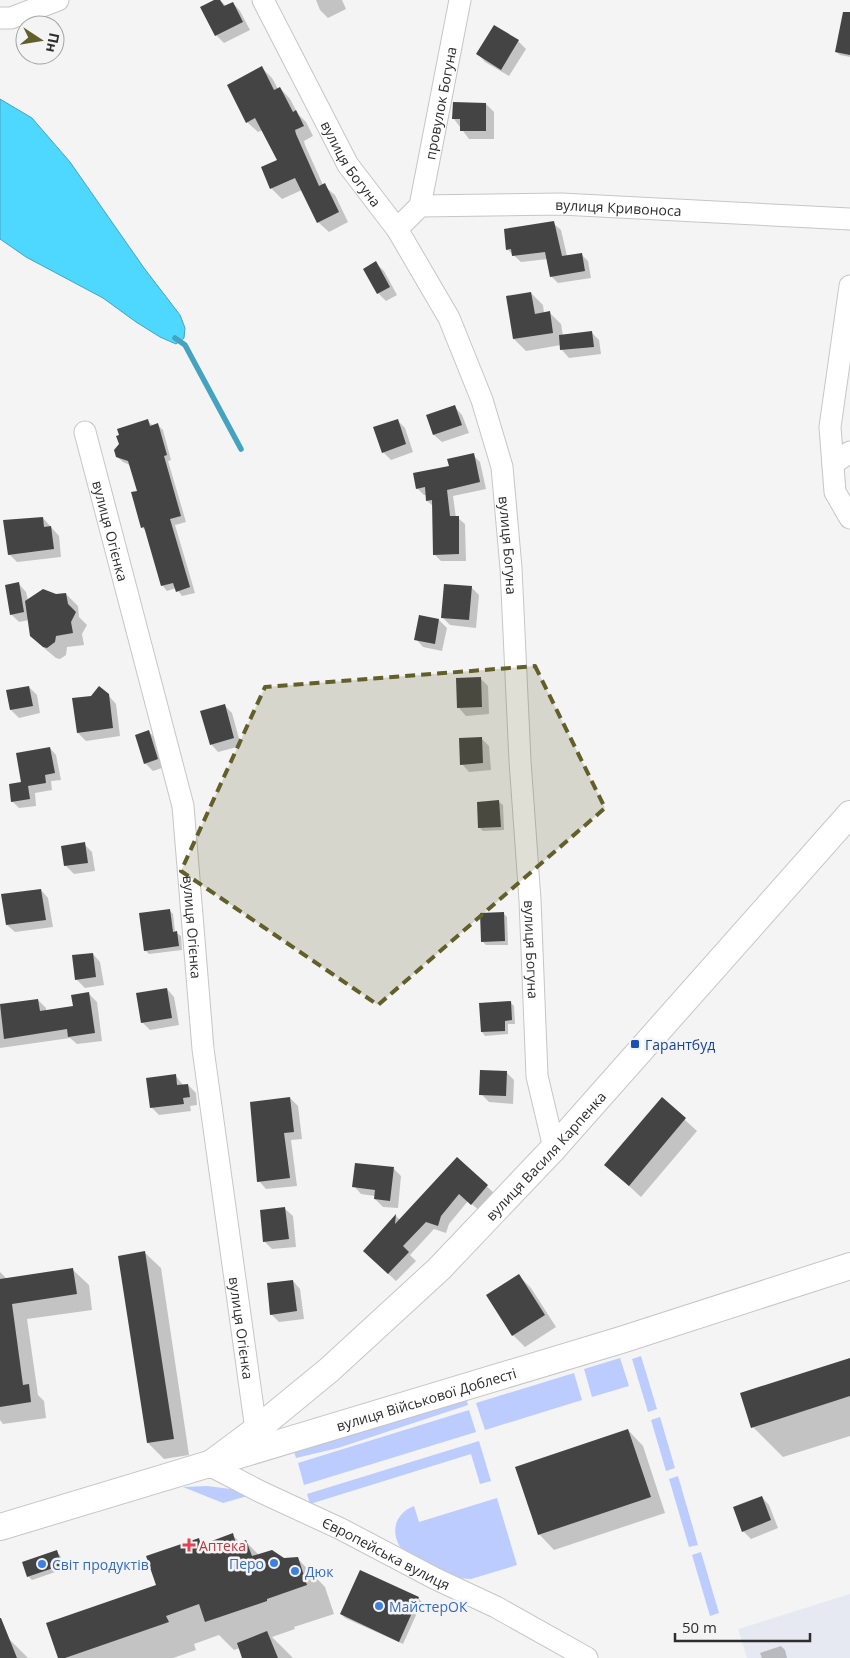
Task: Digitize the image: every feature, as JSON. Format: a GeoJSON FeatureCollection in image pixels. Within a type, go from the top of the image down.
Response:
{"type":"FeatureCollection","features":[{"type":"Feature","properties":{"kind":"street"},"geometry":{"type":"LineString","coordinates":[[0,18],[11,18],[58,0]]}},
{"type":"Feature","properties":{"kind":"street","name":"вулиця Богуна"},"geometry":{"type":"LineString","coordinates":[[263,0],[348,165],[397,229],[449,318],[482,400],[502,467],[511,568],[520,761],[530,900],[537,1076],[554,1148]]}},
{"type":"Feature","properties":{"kind":"street","name":"провулок Богуна"},"geometry":{"type":"LineString","coordinates":[[420,206],[460,0]]}},
{"type":"Feature","properties":{"kind":"street","name":"вулиця Кривоноса"},"geometry":{"type":"LineString","coordinates":[[420,206],[561,204],[850,219]]}},
{"type":"Feature","properties":{"kind":"street"},"geometry":{"type":"LineString","coordinates":[[397,229],[420,206]]}},
{"type":"Feature","properties":{"kind":"street"},"geometry":{"type":"LineString","coordinates":[[850,286],[830,427],[842,458],[835,492],[850,518]]}},
{"type":"Feature","properties":{"kind":"street","name":"вулиця Огієнка"},"geometry":{"type":"LineString","coordinates":[[85,432],[182,806],[203,1049],[256,1430]]}},
{"type":"Feature","properties":{"kind":"street","name":"вулиця Василя Карпенка"},"geometry":{"type":"LineString","coordinates":[[209,1465],[256,1430],[329,1370],[439,1269],[554,1148],[850,814]]}},
{"type":"Feature","properties":{"kind":"street","name":"вулиця Військової Доблесті"},"geometry":{"type":"LineString","coordinates":[[0,1527],[621,1340],[850,1266]]}},
{"type":"Feature","properties":{"kind":"street","name":"Європейська вулиця"},"geometry":{"type":"LineString","coordinates":[[209,1465],[261,1492],[341,1529],[436,1579],[496,1607],[587,1658]]}},
{"type":"Feature","properties":{"kind":"highlighted area"},"geometry":{"type":"Polygon","coordinates":[[[535,666],[605,808],[378,1005],[181,871],[265,687],[535,666]]]}},
{"type":"Feature","properties":{"kind":"shaded area"},"geometry":{"type":"Polygon","coordinates":[[[0,99],[32,118],[70,162],[144,268],[180,315],[185,328],[184,338],[176,344],[160,337],[103,298],[26,257],[0,239],[0,99]]]}},
{"type":"Feature","properties":{"kind":"shaded area"},"geometry":{"type":"Polygon","coordinates":[[[641,1356],[657,1409],[648,1412],[632,1359],[641,1356]]]}},
{"type":"Feature","properties":{"kind":"shaded area"},"geometry":{"type":"Polygon","coordinates":[[[620,1358],[629,1386],[592,1397],[584,1369],[620,1358]]]}},
{"type":"Feature","properties":{"kind":"shaded area"},"geometry":{"type":"Polygon","coordinates":[[[574,1373],[582,1400],[485,1430],[476,1403],[574,1373]]]}},
{"type":"Feature","properties":{"kind":"shaded area"},"geometry":{"type":"Polygon","coordinates":[[[466,1398],[468,1405],[338,1448],[296,1458],[294,1452],[466,1398]]]}},
{"type":"Feature","properties":{"kind":"shaded area"},"geometry":{"type":"Polygon","coordinates":[[[469,1410],[476,1432],[304,1485],[298,1463],[469,1410]]]}},
{"type":"Feature","properties":{"kind":"shaded area"},"geometry":{"type":"Polygon","coordinates":[[[660,1417],[675,1468],[666,1471],[651,1420],[660,1417]]]}},
{"type":"Feature","properties":{"kind":"shaded area"},"geometry":{"type":"Polygon","coordinates":[[[479,1441],[491,1481],[480,1484],[471,1454],[310,1504],[307,1494],[479,1441]]]}},
{"type":"Feature","properties":{"kind":"shaded area"},"geometry":{"type":"Polygon","coordinates":[[[678,1476],[698,1545],[689,1547],[669,1479],[678,1476]]]}},
{"type":"Feature","properties":{"kind":"shaded area"},"geometry":{"type":"Polygon","coordinates":[[[207,1486],[231,1489],[251,1495],[223,1503],[183,1487],[207,1486]]]}},
{"type":"Feature","properties":{"kind":"shaded area"},"geometry":{"type":"Polygon","coordinates":[[[497,1498],[517,1565],[471,1579],[456,1578],[400,1547],[397,1541],[395,1534],[396,1523],[403,1513],[414,1506],[419,1522],[497,1498]]]}},
{"type":"Feature","properties":{"kind":"shaded area"},"geometry":{"type":"Polygon","coordinates":[[[701,1552],[719,1613],[710,1616],[692,1555],[701,1552]]]}},
{"type":"Feature","properties":{"kind":"shaded area"},"geometry":{"type":"Polygon","coordinates":[[[850,1594],[850,1658],[747,1658],[738,1629],[850,1594]]]}},
{"type":"Feature","properties":{"kind":"building"},"geometry":{"type":"Polygon","coordinates":[[[214,0],[220,0],[224,6],[233,2],[243,22],[215,36],[200,7],[214,0]]]}},
{"type":"Feature","properties":{"kind":"building"},"geometry":{"type":"Polygon","coordinates":[[[843,12],[850,12],[850,55],[835,52],[843,12]]]}},
{"type":"Feature","properties":{"kind":"building"},"geometry":{"type":"Polygon","coordinates":[[[494,25],[519,40],[501,70],[476,54],[494,25]]]}},
{"type":"Feature","properties":{"kind":"building"},"geometry":{"type":"Polygon","coordinates":[[[262,66],[274,90],[280,87],[293,112],[296,110],[304,126],[295,130],[296,134],[319,186],[325,183],[339,212],[317,223],[295,178],[270,189],[261,167],[277,160],[255,118],[246,123],[227,85],[262,66]]]}},
{"type":"Feature","properties":{"kind":"building"},"geometry":{"type":"Polygon","coordinates":[[[453,102],[486,103],[486,131],[460,131],[460,119],[452,119],[453,102]]]}},
{"type":"Feature","properties":{"kind":"building"},"geometry":{"type":"Polygon","coordinates":[[[554,221],[562,256],[582,253],[585,271],[550,277],[545,252],[512,256],[511,249],[506,250],[504,229],[554,221]]]}},
{"type":"Feature","properties":{"kind":"building"},"geometry":{"type":"Polygon","coordinates":[[[376,261],[390,287],[377,294],[363,269],[376,261]]]}},
{"type":"Feature","properties":{"kind":"building"},"geometry":{"type":"Polygon","coordinates":[[[531,292],[535,314],[550,311],[553,333],[513,339],[506,296],[531,292]]]}},
{"type":"Feature","properties":{"kind":"building"},"geometry":{"type":"Polygon","coordinates":[[[592,331],[594,347],[560,350],[559,335],[592,331]]]}},
{"type":"Feature","properties":{"kind":"building"},"geometry":{"type":"Polygon","coordinates":[[[455,405],[462,425],[433,435],[426,415],[455,405]]]}},
{"type":"Feature","properties":{"kind":"building"},"geometry":{"type":"Polygon","coordinates":[[[148,419],[150,426],[158,423],[167,455],[164,456],[181,516],[170,519],[190,587],[176,592],[173,583],[161,586],[144,527],[141,528],[131,492],[137,491],[128,461],[116,457],[114,450],[119,444],[116,436],[119,435],[117,429],[148,419]]]}},
{"type":"Feature","properties":{"kind":"building"},"geometry":{"type":"Polygon","coordinates":[[[398,419],[406,444],[382,453],[373,427],[398,419]]]}},
{"type":"Feature","properties":{"kind":"building"},"geometry":{"type":"Polygon","coordinates":[[[474,453],[480,482],[447,490],[450,516],[459,516],[459,554],[433,555],[432,500],[426,501],[425,487],[416,489],[413,473],[449,466],[447,459],[474,453]]]}},
{"type":"Feature","properties":{"kind":"building"},"geometry":{"type":"Polygon","coordinates":[[[43,517],[44,527],[51,526],[54,549],[8,555],[3,520],[43,517]]]}},
{"type":"Feature","properties":{"kind":"building"},"geometry":{"type":"Polygon","coordinates":[[[19,582],[24,612],[10,615],[5,585],[19,582]]]}},
{"type":"Feature","properties":{"kind":"building"},"geometry":{"type":"Polygon","coordinates":[[[444,584],[472,586],[469,620],[441,618],[444,584]]]}},
{"type":"Feature","properties":{"kind":"building"},"geometry":{"type":"Polygon","coordinates":[[[43,589],[56,594],[66,593],[68,604],[76,612],[71,622],[73,633],[56,636],[55,642],[47,648],[30,636],[25,601],[43,589]]]}},
{"type":"Feature","properties":{"kind":"building"},"geometry":{"type":"Polygon","coordinates":[[[419,615],[439,619],[435,644],[414,640],[419,615]]]}},
{"type":"Feature","properties":{"kind":"building"},"geometry":{"type":"Polygon","coordinates":[[[481,677],[482,707],[457,708],[456,678],[481,677]]]}},
{"type":"Feature","properties":{"kind":"building"},"geometry":{"type":"Polygon","coordinates":[[[29,686],[33,706],[10,710],[6,690],[29,686]]]}},
{"type":"Feature","properties":{"kind":"building"},"geometry":{"type":"Polygon","coordinates":[[[99,686],[109,694],[113,728],[77,733],[72,698],[91,696],[99,686]]]}},
{"type":"Feature","properties":{"kind":"building"},"geometry":{"type":"Polygon","coordinates":[[[225,704],[234,738],[210,745],[200,711],[225,704]]]}},
{"type":"Feature","properties":{"kind":"building"},"geometry":{"type":"Polygon","coordinates":[[[149,730],[158,759],[144,764],[135,735],[149,730]]]}},
{"type":"Feature","properties":{"kind":"building"},"geometry":{"type":"Polygon","coordinates":[[[482,737],[483,763],[460,765],[459,738],[482,737]]]}},
{"type":"Feature","properties":{"kind":"building"},"geometry":{"type":"Polygon","coordinates":[[[50,747],[55,773],[45,775],[46,783],[28,786],[30,799],[11,802],[9,784],[21,782],[16,753],[50,747]]]}},
{"type":"Feature","properties":{"kind":"building"},"geometry":{"type":"Polygon","coordinates":[[[499,800],[501,827],[478,828],[477,802],[499,800]]]}},
{"type":"Feature","properties":{"kind":"building"},"geometry":{"type":"Polygon","coordinates":[[[85,842],[88,863],[64,866],[61,846],[85,842]]]}},
{"type":"Feature","properties":{"kind":"building"},"geometry":{"type":"Polygon","coordinates":[[[41,889],[46,920],[6,925],[1,894],[41,889]]]}},
{"type":"Feature","properties":{"kind":"building"},"geometry":{"type":"Polygon","coordinates":[[[170,909],[173,932],[177,931],[179,946],[144,951],[139,913],[170,909]]]}},
{"type":"Feature","properties":{"kind":"building"},"geometry":{"type":"Polygon","coordinates":[[[504,912],[505,941],[481,942],[480,913],[504,912]]]}},
{"type":"Feature","properties":{"kind":"building"},"geometry":{"type":"Polygon","coordinates":[[[93,953],[96,977],[75,980],[72,955],[93,953]]]}},
{"type":"Feature","properties":{"kind":"building"},"geometry":{"type":"Polygon","coordinates":[[[167,988],[172,1018],[141,1023],[136,993],[167,988]]]}},
{"type":"Feature","properties":{"kind":"building"},"geometry":{"type":"Polygon","coordinates":[[[89,992],[95,1033],[68,1037],[67,1029],[4,1039],[0,1004],[38,999],[40,1011],[73,1006],[71,995],[89,992]]]}},
{"type":"Feature","properties":{"kind":"building"},"geometry":{"type":"Polygon","coordinates":[[[511,1001],[512,1020],[505,1021],[505,1031],[481,1032],[479,1003],[511,1001]]]}},
{"type":"Feature","properties":{"kind":"building"},"geometry":{"type":"Polygon","coordinates":[[[480,1070],[507,1071],[506,1096],[479,1095],[480,1070]]]}},
{"type":"Feature","properties":{"kind":"building"},"geometry":{"type":"Polygon","coordinates":[[[176,1074],[177,1085],[188,1084],[190,1097],[183,1098],[184,1104],[150,1108],[146,1078],[176,1074]]]}},
{"type":"Feature","properties":{"kind":"building"},"geometry":{"type":"Polygon","coordinates":[[[290,1097],[294,1132],[284,1133],[290,1178],[257,1182],[250,1102],[290,1097]]]}},
{"type":"Feature","properties":{"kind":"building"},"geometry":{"type":"Polygon","coordinates":[[[662,1097],[686,1118],[629,1186],[604,1165],[662,1097]]]}},
{"type":"Feature","properties":{"kind":"building"},"geometry":{"type":"Polygon","coordinates":[[[457,1157],[488,1185],[471,1205],[459,1194],[441,1216],[438,1226],[426,1222],[403,1246],[409,1252],[388,1274],[363,1251],[396,1214],[395,1224],[457,1157]]]}},
{"type":"Feature","properties":{"kind":"building"},"geometry":{"type":"Polygon","coordinates":[[[355,1163],[394,1167],[390,1201],[374,1199],[375,1190],[352,1187],[355,1163]]]}},
{"type":"Feature","properties":{"kind":"building"},"geometry":{"type":"Polygon","coordinates":[[[285,1207],[289,1239],[263,1242],[260,1210],[285,1207]]]}},
{"type":"Feature","properties":{"kind":"building"},"geometry":{"type":"Polygon","coordinates":[[[145,1251],[174,1439],[147,1443],[118,1256],[145,1251]]]}},
{"type":"Feature","properties":{"kind":"building"},"geometry":{"type":"Polygon","coordinates":[[[73,1268],[77,1294],[12,1304],[23,1385],[29,1384],[31,1402],[0,1407],[0,1279],[73,1268]]]}},
{"type":"Feature","properties":{"kind":"building"},"geometry":{"type":"Polygon","coordinates":[[[519,1274],[545,1315],[512,1336],[486,1295],[519,1274]]]}},
{"type":"Feature","properties":{"kind":"building"},"geometry":{"type":"Polygon","coordinates":[[[293,1280],[297,1311],[270,1315],[267,1283],[293,1280]]]}},
{"type":"Feature","properties":{"kind":"building"},"geometry":{"type":"Polygon","coordinates":[[[850,1358],[850,1396],[751,1428],[740,1393],[850,1358]]]}},
{"type":"Feature","properties":{"kind":"building"},"geometry":{"type":"Polygon","coordinates":[[[628,1429],[651,1497],[538,1535],[515,1467],[628,1429]]]}},
{"type":"Feature","properties":{"kind":"building"},"geometry":{"type":"Polygon","coordinates":[[[762,1496],[771,1520],[742,1532],[733,1507],[762,1496]]]}},
{"type":"Feature","properties":{"kind":"building"},"geometry":{"type":"Polygon","coordinates":[[[233,1533],[236,1544],[246,1540],[252,1556],[272,1550],[284,1558],[298,1557],[307,1585],[205,1622],[199,1604],[166,1616],[169,1622],[65,1658],[58,1658],[46,1623],[156,1585],[146,1556],[199,1538],[201,1545],[233,1533]]]}},
{"type":"Feature","properties":{"kind":"building","name":"Світ продуктів"},"geometry":{"type":"Polygon","coordinates":[[[57,1550],[62,1565],[27,1577],[22,1562],[57,1550]]]}},
{"type":"Feature","properties":{"kind":"building","name":"МайстерОК"},"geometry":{"type":"Polygon","coordinates":[[[360,1570],[419,1597],[399,1642],[340,1614],[360,1570]]]}},
{"type":"Feature","properties":{"kind":"building"},"geometry":{"type":"Polygon","coordinates":[[[1,1618],[17,1658],[0,1658],[1,1618]]]}},
{"type":"Feature","properties":{"kind":"building"},"geometry":{"type":"Polygon","coordinates":[[[267,1631],[278,1658],[242,1658],[237,1643],[267,1631]]]}},
{"type":"Feature","properties":{"kind":"waterway"},"geometry":{"type":"LineString","coordinates":[[175,338],[185,345],[241,449]]}},
{"type":"Feature","properties":{"kind":"place","name":"Гарантбуд"},"geometry":{"type":"Point","coordinates":[635,1044]}},
{"type":"Feature","properties":{"kind":"place","name":"Аптека"},"geometry":{"type":"Point","coordinates":[189,1545]}},
{"type":"Feature","properties":{"kind":"place","name":"Перо"},"geometry":{"type":"Point","coordinates":[274,1563]}},
{"type":"Feature","properties":{"kind":"place","name":"Світ продуктів"},"geometry":{"type":"Point","coordinates":[42,1564]}},
{"type":"Feature","properties":{"kind":"place","name":"Дюк"},"geometry":{"type":"Point","coordinates":[295,1571]}},
{"type":"Feature","properties":{"kind":"place","name":"МайстерОК"},"geometry":{"type":"Point","coordinates":[379,1606]}}]}
